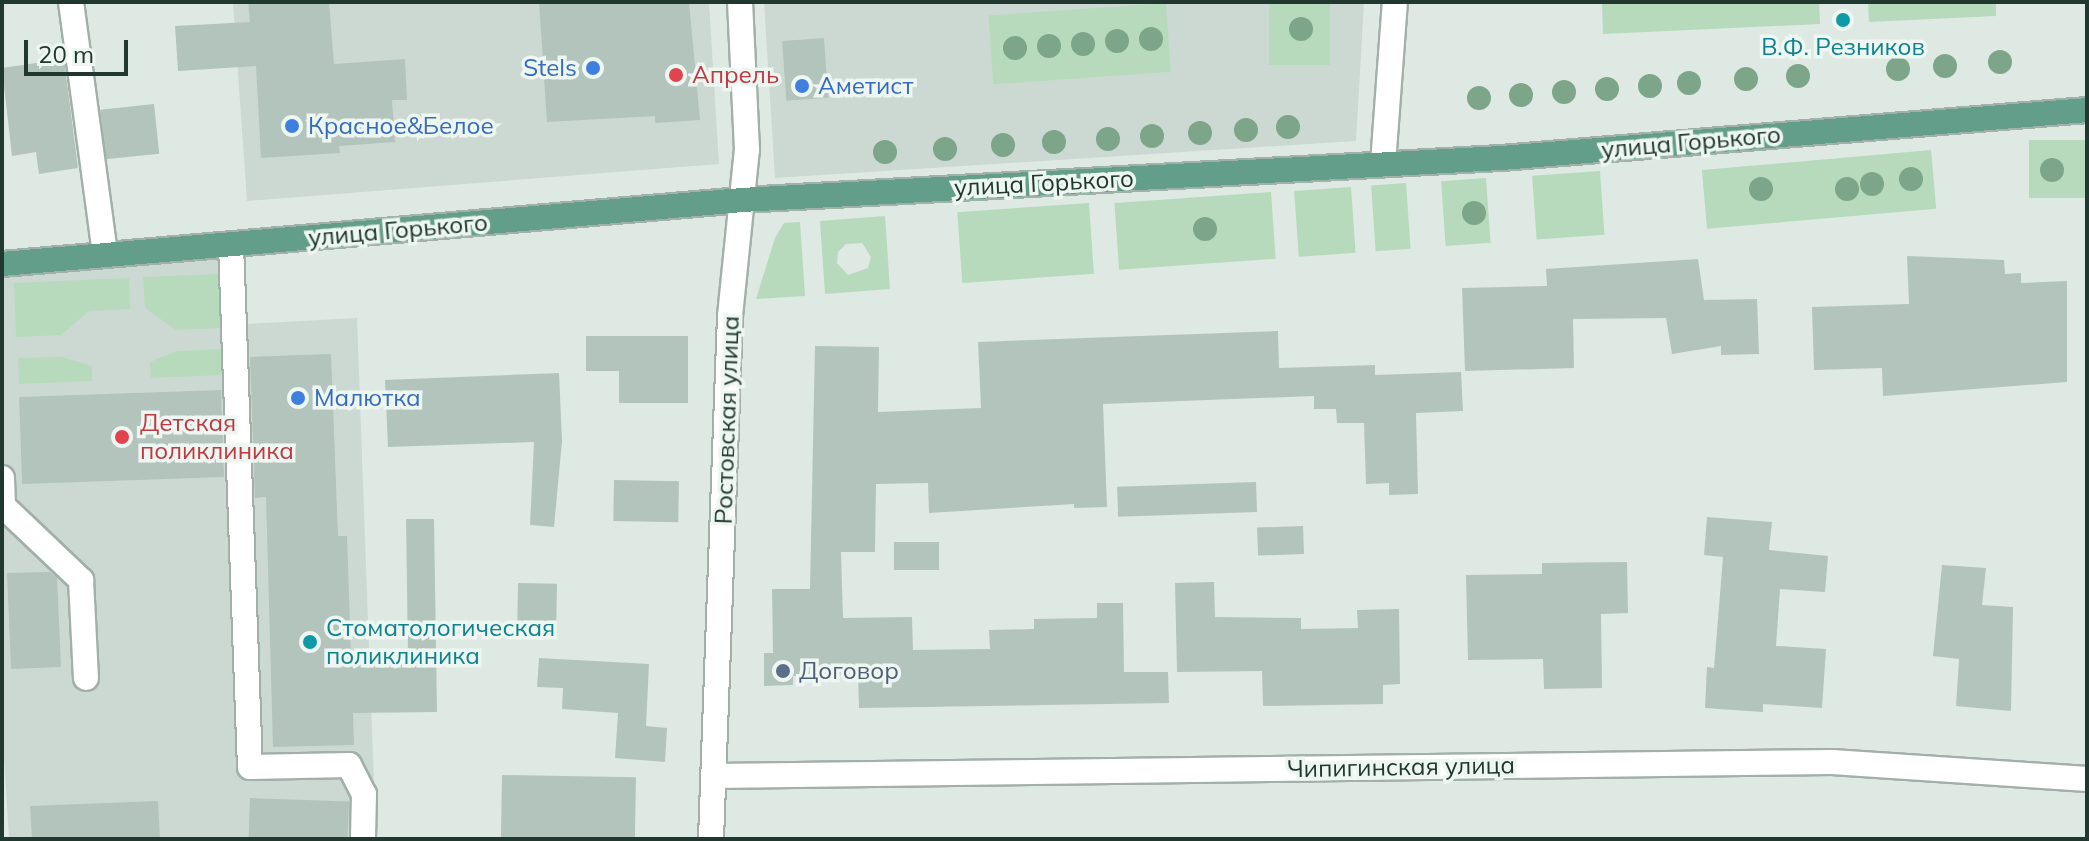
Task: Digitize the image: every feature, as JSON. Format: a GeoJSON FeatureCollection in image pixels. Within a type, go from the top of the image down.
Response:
{"type":"FeatureCollection","features":[{"type":"Feature","properties":{"kind":"main road","name":"улица Горького"},"geometry":{"type":"LineString","coordinates":[[2,264],[742,200],[1383,164],[2087,110]]}},
{"type":"Feature","properties":{"kind":"street"},"geometry":{"type":"LineString","coordinates":[[71,2],[105,255]]}},
{"type":"Feature","properties":{"kind":"street","name":"Ростовская улица"},"geometry":{"type":"LineString","coordinates":[[711,839],[730,316],[747,150],[740,2]]}},
{"type":"Feature","properties":{"kind":"street"},"geometry":{"type":"LineString","coordinates":[[1383,164],[1395,2]]}},
{"type":"Feature","properties":{"kind":"street"},"geometry":{"type":"LineString","coordinates":[[231,245],[250,767],[349,765],[364,794],[363,839]]}},
{"type":"Feature","properties":{"kind":"street"},"geometry":{"type":"LineString","coordinates":[[2,478],[3,506],[81,580],[86,678]]}},
{"type":"Feature","properties":{"kind":"street","name":"Чипигинская улица"},"geometry":{"type":"LineString","coordinates":[[714,776],[1832,762],[2087,779]]}},
{"type":"Feature","properties":{"kind":"shaded area"},"geometry":{"type":"Polygon","coordinates":[[[233,2],[709,2],[719,164],[247,201],[233,2]]]}},
{"type":"Feature","properties":{"kind":"shaded area"},"geometry":{"type":"Polygon","coordinates":[[[764,2],[1364,2],[1356,141],[775,178],[764,2]]]}},
{"type":"Feature","properties":{"kind":"shaded area"},"geometry":{"type":"Polygon","coordinates":[[[243,257],[247,324],[357,318],[376,839],[9,839],[2,721],[2,276],[243,257]]]}},
{"type":"Feature","properties":{"kind":"green space"},"geometry":{"type":"Polygon","coordinates":[[[1269,2],[1330,2],[1330,65],[1269,65],[1269,2]]]}},
{"type":"Feature","properties":{"kind":"green space"},"geometry":{"type":"Polygon","coordinates":[[[1819,2],[1820,24],[1603,34],[1602,4],[1819,2]]]}},
{"type":"Feature","properties":{"kind":"green space"},"geometry":{"type":"Polygon","coordinates":[[[1868,2],[1996,2],[1996,16],[1869,22],[1868,2]]]}},
{"type":"Feature","properties":{"kind":"green space"},"geometry":{"type":"Polygon","coordinates":[[[1166,3],[1171,72],[993,84],[988,15],[1166,3]]]}},
{"type":"Feature","properties":{"kind":"green space"},"geometry":{"type":"Polygon","coordinates":[[[2029,140],[2087,140],[2087,198],[2029,198],[2029,140]]]}},
{"type":"Feature","properties":{"kind":"green space"},"geometry":{"type":"Polygon","coordinates":[[[1931,150],[1936,209],[1707,229],[1702,170],[1931,150]]]}},
{"type":"Feature","properties":{"kind":"green space"},"geometry":{"type":"Polygon","coordinates":[[[1600,171],[1604,235],[1537,240],[1532,176],[1600,171]]]}},
{"type":"Feature","properties":{"kind":"green space"},"geometry":{"type":"Polygon","coordinates":[[[1486,178],[1491,243],[1446,246],[1441,181],[1486,178]]]}},
{"type":"Feature","properties":{"kind":"green space"},"geometry":{"type":"Polygon","coordinates":[[[1406,183],[1411,249],[1376,251],[1371,185],[1406,183]]]}},
{"type":"Feature","properties":{"kind":"green space"},"geometry":{"type":"Polygon","coordinates":[[[1351,187],[1356,253],[1299,257],[1294,191],[1351,187]]]}},
{"type":"Feature","properties":{"kind":"green space"},"geometry":{"type":"Polygon","coordinates":[[[1271,192],[1276,259],[1119,270],[1114,203],[1271,192]]]}},
{"type":"Feature","properties":{"kind":"green space"},"geometry":{"type":"Polygon","coordinates":[[[1089,203],[1094,274],[962,283],[957,212],[1089,203]]]}},
{"type":"Feature","properties":{"kind":"green space"},"geometry":{"type":"Polygon","coordinates":[[[885,216],[890,289],[825,294],[820,221],[885,216]],[[862,243],[846,244],[838,252],[837,263],[848,275],[868,268],[871,257],[862,243]]]}},
{"type":"Feature","properties":{"kind":"green space"},"geometry":{"type":"Polygon","coordinates":[[[800,222],[805,296],[756,299],[775,238],[784,223],[800,222]]]}},
{"type":"Feature","properties":{"kind":"green space"},"geometry":{"type":"Polygon","coordinates":[[[218,274],[221,328],[176,330],[145,308],[143,277],[218,274]]]}},
{"type":"Feature","properties":{"kind":"green space"},"geometry":{"type":"Polygon","coordinates":[[[129,278],[130,309],[89,311],[61,335],[16,337],[14,283],[129,278]]]}},
{"type":"Feature","properties":{"kind":"green space"},"geometry":{"type":"Polygon","coordinates":[[[222,349],[223,375],[151,378],[150,362],[177,351],[222,349]]]}},
{"type":"Feature","properties":{"kind":"green space"},"geometry":{"type":"Polygon","coordinates":[[[62,357],[92,366],[92,381],[19,384],[18,358],[62,357]]]}},
{"type":"Feature","properties":{"kind":"building"},"geometry":{"type":"Polygon","coordinates":[[[248,2],[329,2],[334,64],[405,59],[407,100],[392,100],[395,142],[339,146],[340,153],[261,158],[256,66],[178,71],[175,26],[250,22],[248,2]]]}},
{"type":"Feature","properties":{"kind":"building"},"geometry":{"type":"Polygon","coordinates":[[[539,2],[689,2],[700,120],[655,123],[655,116],[547,122],[539,2]]]}},
{"type":"Feature","properties":{"kind":"building"},"geometry":{"type":"Polygon","coordinates":[[[824,38],[828,98],[786,101],[782,41],[824,38]]]}},
{"type":"Feature","properties":{"kind":"building"},"geometry":{"type":"Polygon","coordinates":[[[64,59],[78,168],[39,174],[36,152],[12,156],[2,68],[64,59]]]}},
{"type":"Feature","properties":{"kind":"building"},"geometry":{"type":"Polygon","coordinates":[[[154,104],[159,154],[106,159],[100,110],[154,104]]]}},
{"type":"Feature","properties":{"kind":"building"},"geometry":{"type":"Polygon","coordinates":[[[1907,256],[2004,260],[2005,274],[2021,273],[2021,283],[2067,281],[2067,382],[1883,396],[1882,368],[1814,370],[1812,307],[1909,304],[1907,256]]]}},
{"type":"Feature","properties":{"kind":"building"},"geometry":{"type":"Polygon","coordinates":[[[1698,259],[1704,300],[1757,299],[1759,354],[1721,355],[1721,346],[1672,354],[1666,318],[1573,319],[1574,368],[1465,371],[1462,288],[1547,286],[1546,269],[1698,259]]]}},
{"type":"Feature","properties":{"kind":"building"},"geometry":{"type":"Polygon","coordinates":[[[1278,331],[1279,368],[1375,365],[1375,375],[1461,372],[1463,411],[1416,413],[1418,494],[1389,495],[1389,483],[1366,484],[1364,423],[1337,423],[1336,409],[1314,409],[1314,396],[1103,404],[1107,507],[1074,508],[1074,504],[929,513],[928,483],[876,484],[875,552],[841,552],[843,618],[912,617],[913,650],[990,649],[989,630],[1034,629],[1034,619],[1097,618],[1097,603],[1123,603],[1124,672],[1168,672],[1169,703],[859,708],[858,675],[793,676],[793,685],[764,686],[764,653],[773,653],[772,589],[810,589],[815,346],[879,347],[878,412],[981,408],[978,342],[1278,331]]]}},
{"type":"Feature","properties":{"kind":"building"},"geometry":{"type":"Polygon","coordinates":[[[586,336],[688,336],[688,403],[619,403],[619,371],[586,371],[586,336]]]}},
{"type":"Feature","properties":{"kind":"building"},"geometry":{"type":"Polygon","coordinates":[[[331,354],[338,536],[347,536],[351,655],[408,656],[406,519],[434,519],[437,712],[353,713],[354,745],[273,747],[266,497],[255,498],[250,357],[331,354]]]}},
{"type":"Feature","properties":{"kind":"building"},"geometry":{"type":"Polygon","coordinates":[[[559,373],[562,441],[554,527],[530,525],[534,442],[388,447],[385,380],[559,373]]]}},
{"type":"Feature","properties":{"kind":"building","name":"Детская поликлиника"},"geometry":{"type":"Polygon","coordinates":[[[221,390],[224,477],[22,484],[19,397],[221,390]]]}},
{"type":"Feature","properties":{"kind":"building"},"geometry":{"type":"Polygon","coordinates":[[[614,480],[679,481],[678,522],[613,521],[614,480]]]}},
{"type":"Feature","properties":{"kind":"building"},"geometry":{"type":"Polygon","coordinates":[[[1256,482],[1257,512],[1118,517],[1117,487],[1256,482]]]}},
{"type":"Feature","properties":{"kind":"building"},"geometry":{"type":"Polygon","coordinates":[[[1707,517],[1772,522],[1769,550],[1828,556],[1825,592],[1780,589],[1776,646],[1826,649],[1822,708],[1763,704],[1763,712],[1705,708],[1707,667],[1714,668],[1723,557],[1704,555],[1707,517]]]}},
{"type":"Feature","properties":{"kind":"building"},"geometry":{"type":"Polygon","coordinates":[[[1303,526],[1304,554],[1258,556],[1257,528],[1303,526]]]}},
{"type":"Feature","properties":{"kind":"building"},"geometry":{"type":"Polygon","coordinates":[[[894,542],[939,542],[939,570],[894,570],[894,542]]]}},
{"type":"Feature","properties":{"kind":"building"},"geometry":{"type":"Polygon","coordinates":[[[1627,562],[1628,613],[1601,614],[1602,688],[1544,689],[1543,659],[1468,660],[1466,575],[1542,574],[1542,563],[1627,562]]]}},
{"type":"Feature","properties":{"kind":"building"},"geometry":{"type":"Polygon","coordinates":[[[1942,565],[1986,568],[1982,605],[2013,607],[2011,711],[1956,706],[1959,659],[1933,656],[1942,565]]]}},
{"type":"Feature","properties":{"kind":"building"},"geometry":{"type":"Polygon","coordinates":[[[50,572],[57,578],[61,667],[11,669],[7,573],[50,572]]]}},
{"type":"Feature","properties":{"kind":"building"},"geometry":{"type":"Polygon","coordinates":[[[1214,582],[1215,617],[1301,618],[1301,629],[1358,628],[1357,610],[1399,609],[1400,684],[1383,685],[1383,704],[1263,706],[1262,671],[1177,672],[1175,583],[1214,582]]]}},
{"type":"Feature","properties":{"kind":"building"},"geometry":{"type":"Polygon","coordinates":[[[518,583],[557,584],[556,623],[517,622],[518,583]]]}},
{"type":"Feature","properties":{"kind":"building"},"geometry":{"type":"Polygon","coordinates":[[[539,658],[649,664],[646,726],[667,728],[665,762],[615,758],[618,713],[562,709],[563,688],[537,687],[539,658]]]}},
{"type":"Feature","properties":{"kind":"building"},"geometry":{"type":"Polygon","coordinates":[[[502,775],[636,777],[635,839],[501,839],[502,775]]]}},
{"type":"Feature","properties":{"kind":"building"},"geometry":{"type":"Polygon","coordinates":[[[250,798],[349,801],[348,839],[249,839],[250,798]]]}},
{"type":"Feature","properties":{"kind":"building"},"geometry":{"type":"Polygon","coordinates":[[[158,801],[160,839],[32,839],[30,806],[158,801]]]}},
{"type":"Feature","properties":{"kind":"place","name":"В.Ф. Резников"},"geometry":{"type":"Point","coordinates":[1843,20]}},
{"type":"Feature","properties":{"kind":"place","name":"Stels"},"geometry":{"type":"Point","coordinates":[593,68]}},
{"type":"Feature","properties":{"kind":"place","name":"Апрель"},"geometry":{"type":"Point","coordinates":[676,75]}},
{"type":"Feature","properties":{"kind":"place","name":"Аметист"},"geometry":{"type":"Point","coordinates":[802,86]}},
{"type":"Feature","properties":{"kind":"place","name":"Красное&Белое"},"geometry":{"type":"Point","coordinates":[292,126]}},
{"type":"Feature","properties":{"kind":"place","name":"Малютка"},"geometry":{"type":"Point","coordinates":[298,398]}},
{"type":"Feature","properties":{"kind":"place","name":"Детская поликлиника"},"geometry":{"type":"Point","coordinates":[122,437]}},
{"type":"Feature","properties":{"kind":"place","name":"Стоматологическая поликлиника"},"geometry":{"type":"Point","coordinates":[310,642]}},
{"type":"Feature","properties":{"kind":"place","name":"Договор"},"geometry":{"type":"Point","coordinates":[783,671]}}]}
